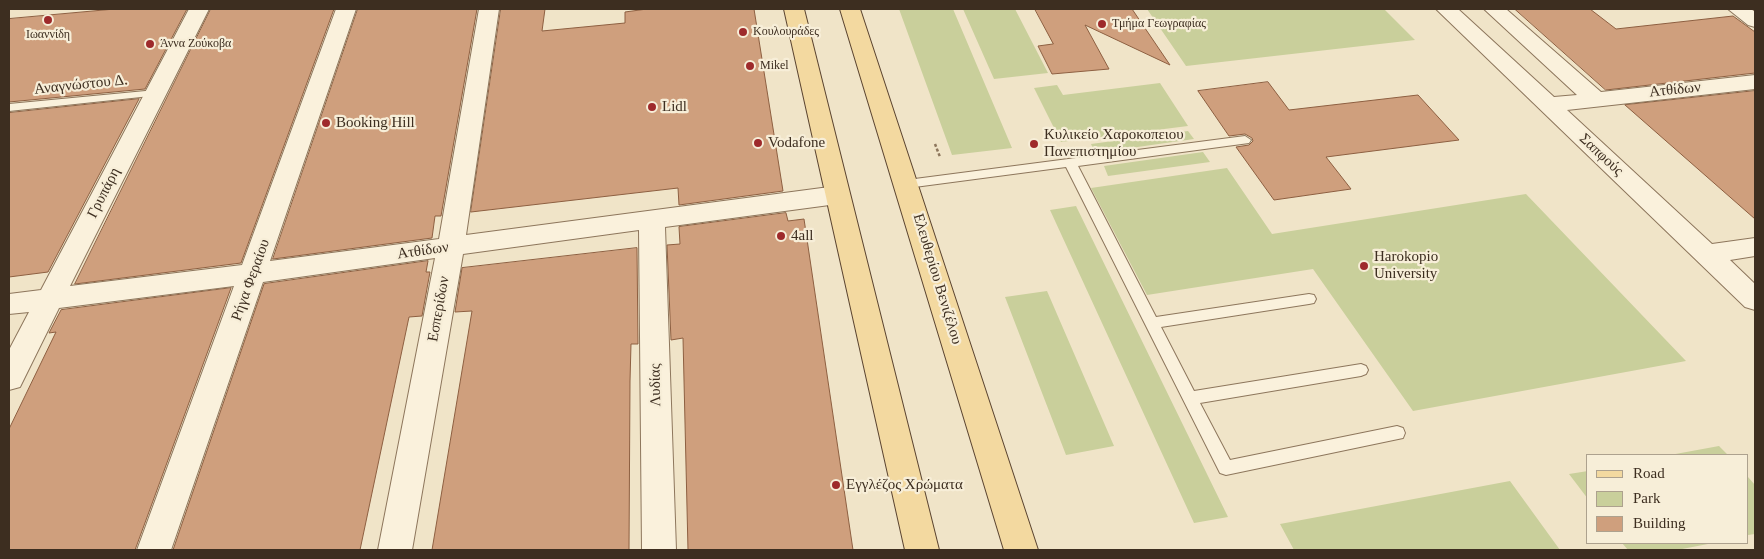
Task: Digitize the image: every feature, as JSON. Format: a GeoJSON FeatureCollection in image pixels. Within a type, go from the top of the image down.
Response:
{"type":"FeatureCollection","features":[{"type":"Feature","properties":{"kind":"main road"},"geometry":{"type":"LineString","coordinates":[[794,9],[922,550]]}},
{"type":"Feature","properties":{"kind":"main road","name":"Ελευθερίου Βενιζέλου"},"geometry":{"type":"LineString","coordinates":[[850,9],[907,184],[1021,550]]}},
{"type":"Feature","properties":{"kind":"street","name":"Γρυπάρη"},"geometry":{"type":"LineString","coordinates":[[9,378],[199,9]]}},
{"type":"Feature","properties":{"kind":"street","name":"Ρήγα Φεραίου"},"geometry":{"type":"LineString","coordinates":[[154,550],[254,273],[346,9]]}},
{"type":"Feature","properties":{"kind":"street","name":"Εσπερίδων"},"geometry":{"type":"LineString","coordinates":[[395,550],[451,247],[489,9]]}},
{"type":"Feature","properties":{"kind":"street","name":"Σαπφούς"},"geometry":{"type":"LineString","coordinates":[[1446,9],[1755,300]]}},
{"type":"Feature","properties":{"kind":"street"},"geometry":{"type":"LineString","coordinates":[[1494,9],[1595,98]]}},
{"type":"Feature","properties":{"kind":"street"},"geometry":{"type":"LineString","coordinates":[[1738,9],[1755,21]]}},
{"type":"Feature","properties":{"kind":"street","name":"Ατθίδων"},"geometry":{"type":"LineString","coordinates":[[1548,105],[1595,98],[1755,82]]}},
{"type":"Feature","properties":{"kind":"street","name":"Ατθίδων"},"geometry":{"type":"LineString","coordinates":[[9,304],[838,196]]}},
{"type":"Feature","properties":{"kind":"street","name":"Λυδίας"},"geometry":{"type":"LineString","coordinates":[[652,221],[659,550]]}},
{"type":"Feature","properties":{"kind":"street"},"geometry":{"type":"LineString","coordinates":[[1706,254],[1755,247]]}},
{"type":"Feature","properties":{"kind":"lane","name":"Αναγνώστου Δ."},"geometry":{"type":"LineString","coordinates":[[9,108],[156,93]]}},
{"type":"Feature","properties":{"kind":"lane"},"geometry":{"type":"LineString","coordinates":[[907,184],[1245,140]]}},
{"type":"Feature","properties":{"kind":"lane"},"geometry":{"type":"LineString","coordinates":[[1070,163],[1226,468],[1397,433]]}},
{"type":"Feature","properties":{"kind":"lane"},"geometry":{"type":"LineString","coordinates":[[1152,323],[1309,299]]}},
{"type":"Feature","properties":{"kind":"lane"},"geometry":{"type":"LineString","coordinates":[[1190,398],[1361,370]]}},
{"type":"Feature","properties":{"kind":"path"},"geometry":{"type":"LineString","coordinates":[[935,144],[942,163]]}},
{"type":"Feature","properties":{"kind":"green space"},"geometry":{"type":"Polygon","coordinates":[[[899,9],[953,9],[1012,148],[952,155],[899,9]]]}},
{"type":"Feature","properties":{"kind":"green space"},"geometry":{"type":"Polygon","coordinates":[[[963,9],[1015,9],[1048,73],[994,79],[963,9]]]}},
{"type":"Feature","properties":{"kind":"green space"},"geometry":{"type":"Polygon","coordinates":[[[1147,9],[1384,9],[1415,40],[1186,66],[1147,9]]]}},
{"type":"Feature","properties":{"kind":"green space"},"geometry":{"type":"Polygon","coordinates":[[[1160,83],[1188,126],[1061,142],[1034,88],[1057,85],[1063,95],[1160,83]]]}},
{"type":"Feature","properties":{"kind":"green space"},"geometry":{"type":"Polygon","coordinates":[[[1188,131],[1194,139],[1095,153],[1091,144],[1188,131]]]}},
{"type":"Feature","properties":{"kind":"green space"},"geometry":{"type":"Polygon","coordinates":[[[1203,152],[1210,162],[1108,176],[1104,166],[1203,152]]]}},
{"type":"Feature","properties":{"kind":"green space"},"geometry":{"type":"Polygon","coordinates":[[[1227,168],[1272,234],[1526,194],[1686,361],[1413,411],[1313,269],[1147,295],[1091,188],[1227,168]]]}},
{"type":"Feature","properties":{"kind":"green space"},"geometry":{"type":"Polygon","coordinates":[[[1076,206],[1228,517],[1194,523],[1050,210],[1076,206]]]}},
{"type":"Feature","properties":{"kind":"green space"},"geometry":{"type":"Polygon","coordinates":[[[1047,291],[1114,446],[1066,455],[1005,297],[1047,291]]]}},
{"type":"Feature","properties":{"kind":"green space"},"geometry":{"type":"Polygon","coordinates":[[[1719,446],[1727,454],[1675,454],[1719,446]]]}},
{"type":"Feature","properties":{"kind":"green space"},"geometry":{"type":"Polygon","coordinates":[[[1586,471],[1586,496],[1569,474],[1586,471]]]}},
{"type":"Feature","properties":{"kind":"green space"},"geometry":{"type":"Polygon","coordinates":[[[1749,478],[1755,485],[1755,534],[1749,535],[1749,478]]]}},
{"type":"Feature","properties":{"kind":"green space"},"geometry":{"type":"Polygon","coordinates":[[[1510,481],[1560,550],[1294,550],[1280,524],[1510,481]]]}},
{"type":"Feature","properties":{"kind":"green space"},"geometry":{"type":"Polygon","coordinates":[[[1623,544],[1708,544],[1677,550],[1628,550],[1623,544]]]}},
{"type":"Feature","properties":{"kind":"building"},"geometry":{"type":"Polygon","coordinates":[[[115,9],[187,9],[145,89],[9,102],[9,19],[115,9]]]}},
{"type":"Feature","properties":{"kind":"building"},"geometry":{"type":"Polygon","coordinates":[[[211,9],[334,9],[241,263],[75,284],[211,9]]]}},
{"type":"Feature","properties":{"kind":"building"},"geometry":{"type":"Polygon","coordinates":[[[358,9],[477,9],[441,216],[435,216],[432,238],[273,259],[358,9]]]}},
{"type":"Feature","properties":{"kind":"building"},"geometry":{"type":"Polygon","coordinates":[[[501,9],[545,9],[542,31],[625,23],[625,12],[647,9],[754,9],[783,191],[679,205],[678,188],[471,212],[501,9]]]}},
{"type":"Feature","properties":{"kind":"building"},"geometry":{"type":"Polygon","coordinates":[[[1035,9],[1132,9],[1170,65],[1085,25],[1109,69],[1052,74],[1038,46],[1053,44],[1035,9]]]}},
{"type":"Feature","properties":{"kind":"building"},"geometry":{"type":"Polygon","coordinates":[[[1515,9],[1590,9],[1616,29],[1733,16],[1755,32],[1755,73],[1606,90],[1515,9]]]}},
{"type":"Feature","properties":{"kind":"building"},"geometry":{"type":"Polygon","coordinates":[[[1268,82],[1289,110],[1418,95],[1459,140],[1326,157],[1351,189],[1274,200],[1236,147],[1249,145],[1253,141],[1252,138],[1245,134],[1229,136],[1198,91],[1268,82]]]}},
{"type":"Feature","properties":{"kind":"building"},"geometry":{"type":"Polygon","coordinates":[[[1755,91],[1755,219],[1625,105],[1755,91]]]}},
{"type":"Feature","properties":{"kind":"building"},"geometry":{"type":"Polygon","coordinates":[[[139,99],[48,272],[9,277],[9,113],[139,99]]]}},
{"type":"Feature","properties":{"kind":"building"},"geometry":{"type":"Polygon","coordinates":[[[786,213],[788,221],[804,219],[853,550],[688,550],[683,338],[671,340],[667,245],[680,244],[679,227],[786,213]]]}},
{"type":"Feature","properties":{"kind":"building"},"geometry":{"type":"Polygon","coordinates":[[[637,248],[638,344],[631,344],[629,550],[432,550],[472,311],[455,312],[462,268],[637,248]]]}},
{"type":"Feature","properties":{"kind":"building"},"geometry":{"type":"Polygon","coordinates":[[[428,261],[426,272],[430,272],[422,316],[409,317],[360,550],[173,550],[264,284],[428,261]]]}},
{"type":"Feature","properties":{"kind":"building"},"geometry":{"type":"Polygon","coordinates":[[[231,288],[135,550],[9,550],[9,429],[56,332],[49,333],[61,310],[231,288]]]}},
{"type":"Feature","properties":{"kind":"place","name":"Ιωαννίδη"},"geometry":{"type":"Point","coordinates":[48,20]}},
{"type":"Feature","properties":{"kind":"place","name":"Τμήμα Γεωγραφίας"},"geometry":{"type":"Point","coordinates":[1102,24]}},
{"type":"Feature","properties":{"kind":"place","name":"Κουλουράδες"},"geometry":{"type":"Point","coordinates":[743,32]}},
{"type":"Feature","properties":{"kind":"place","name":"Άννα Ζούκοβα"},"geometry":{"type":"Point","coordinates":[150,44]}},
{"type":"Feature","properties":{"kind":"place","name":"Mikel"},"geometry":{"type":"Point","coordinates":[750,66]}},
{"type":"Feature","properties":{"kind":"place","name":"Lidl"},"geometry":{"type":"Point","coordinates":[652,107]}},
{"type":"Feature","properties":{"kind":"place","name":"Booking Hill"},"geometry":{"type":"Point","coordinates":[326,123]}},
{"type":"Feature","properties":{"kind":"place","name":"Vodafone"},"geometry":{"type":"Point","coordinates":[758,143]}},
{"type":"Feature","properties":{"kind":"place","name":"Κυλικείο Χαροκοπειου Πανεπιστημίου"},"geometry":{"type":"Point","coordinates":[1034,144]}},
{"type":"Feature","properties":{"kind":"place","name":"4all"},"geometry":{"type":"Point","coordinates":[781,236]}},
{"type":"Feature","properties":{"kind":"place","name":"Harokopio University"},"geometry":{"type":"Point","coordinates":[1364,266]}},
{"type":"Feature","properties":{"kind":"place","name":"Εγγλέζος Χρώματα"},"geometry":{"type":"Point","coordinates":[836,485]}}]}
